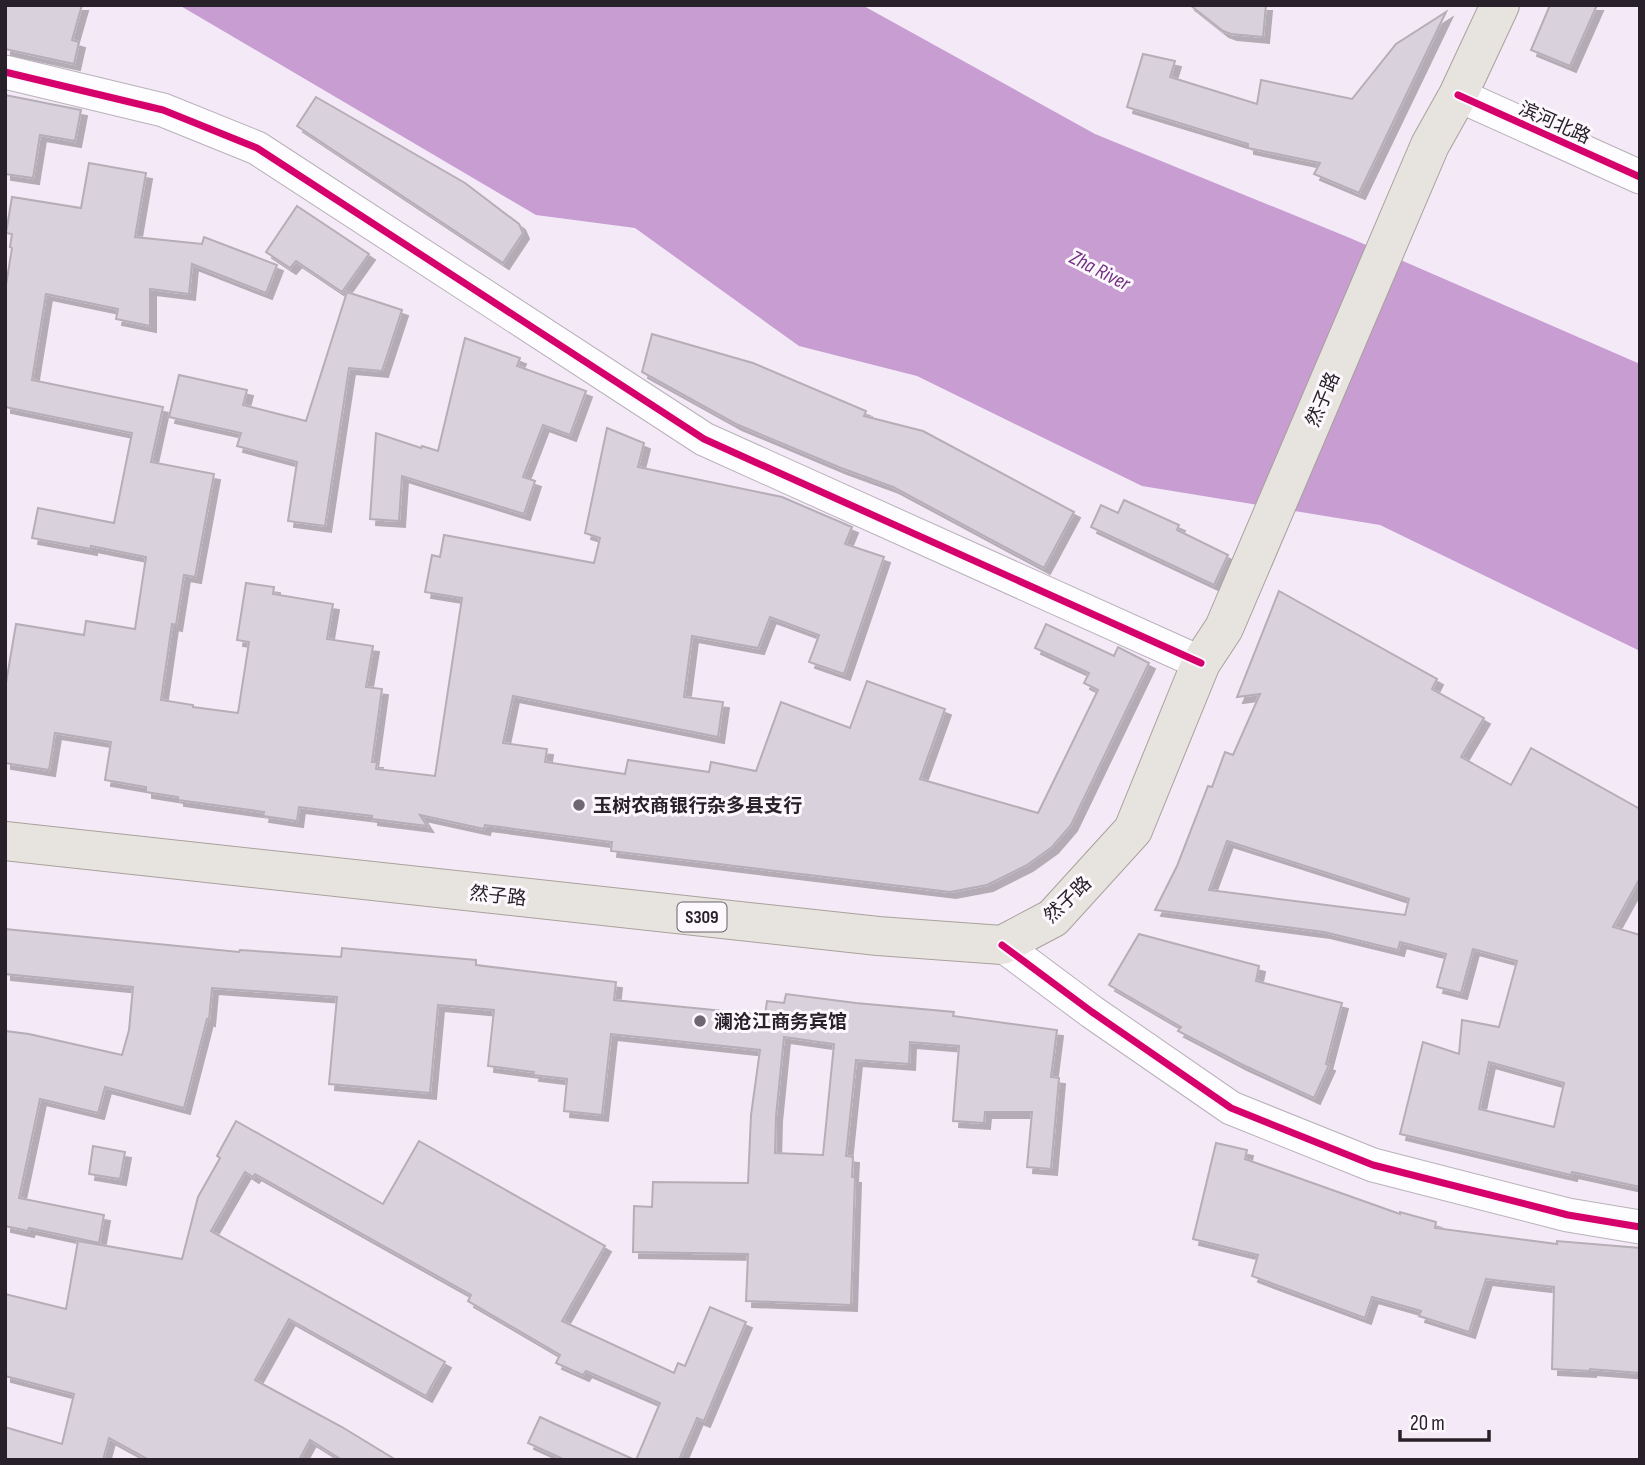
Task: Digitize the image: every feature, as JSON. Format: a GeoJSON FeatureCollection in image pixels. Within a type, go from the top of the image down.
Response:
{"type":"FeatureCollection","features":[{"type":"Feature","properties":{"kind":"main road","name":"然子路"},"geometry":{"type":"LineString","coordinates":[[5,841],[878,936],[1002,945],[1053,918],[1133,830],[1200,663],[1224,628],[1430,145],[1458,95],[1500,5]]}},
{"type":"Feature","properties":{"kind":"street"},"geometry":{"type":"LineString","coordinates":[[5,72],[163,110],[257,148],[704,439],[1200,663]]}},
{"type":"Feature","properties":{"kind":"street","name":"滨河北路"},"geometry":{"type":"LineString","coordinates":[[1458,95],[1640,177]]}},
{"type":"Feature","properties":{"kind":"street"},"geometry":{"type":"LineString","coordinates":[[1002,945],[1092,1012],[1231,1108],[1373,1165],[1568,1214],[1640,1227]]}},
{"type":"Feature","properties":{"kind":"water","name":"Zha River"},"geometry":{"type":"Polygon","coordinates":[[[179,5],[862,5],[1095,134],[1350,238],[1640,364],[1640,651],[1380,525],[1142,486],[917,376],[799,346],[635,228],[536,215],[179,5]]]}},
{"type":"Feature","properties":{"kind":"building"},"geometry":{"type":"Polygon","coordinates":[[[5,5],[82,5],[72,40],[79,42],[74,64],[5,49],[5,5]]]}},
{"type":"Feature","properties":{"kind":"building"},"geometry":{"type":"Polygon","coordinates":[[[1190,5],[1266,5],[1263,37],[1223,31],[1190,5]]]}},
{"type":"Feature","properties":{"kind":"building"},"geometry":{"type":"Polygon","coordinates":[[[1550,5],[1597,5],[1570,66],[1531,50],[1550,5]]]}},
{"type":"Feature","properties":{"kind":"building"},"geometry":{"type":"Polygon","coordinates":[[[1446,12],[1359,193],[1314,174],[1320,163],[1248,148],[1248,144],[1127,107],[1143,54],[1175,61],[1170,77],[1257,104],[1261,80],[1352,99],[1396,44],[1446,12]]]}},
{"type":"Feature","properties":{"kind":"building"},"geometry":{"type":"Polygon","coordinates":[[[5,95],[81,110],[75,141],[40,135],[33,178],[5,174],[5,95]]]}},
{"type":"Feature","properties":{"kind":"building"},"geometry":{"type":"Polygon","coordinates":[[[316,97],[465,183],[519,224],[523,233],[503,263],[297,126],[316,97]]]}},
{"type":"Feature","properties":{"kind":"building"},"geometry":{"type":"Polygon","coordinates":[[[89,163],[146,173],[135,237],[202,244],[204,237],[277,265],[266,293],[192,264],[189,294],[150,289],[150,326],[116,319],[118,309],[46,294],[32,380],[163,407],[151,462],[214,474],[195,577],[184,575],[176,625],[172,624],[161,700],[238,713],[249,642],[237,640],[246,583],[274,587],[273,594],[333,604],[327,639],[373,646],[366,687],[382,689],[372,762],[377,762],[376,769],[435,776],[462,598],[425,592],[432,555],[440,557],[444,535],[594,563],[600,538],[585,533],[607,428],[644,443],[638,467],[782,497],[852,527],[845,544],[884,557],[844,674],[809,662],[819,635],[770,617],[758,648],[692,636],[684,697],[723,702],[718,737],[513,696],[503,743],[547,749],[545,762],[625,774],[628,760],[709,772],[711,762],[756,771],[781,702],[850,728],[867,681],[945,709],[920,779],[1038,813],[1098,690],[1084,683],[1089,673],[1035,648],[1046,624],[1114,656],[1118,647],[1149,663],[1071,825],[1052,847],[1027,865],[987,885],[950,892],[611,851],[612,842],[485,825],[484,829],[420,815],[427,826],[299,807],[297,821],[263,816],[264,812],[178,800],[178,797],[146,792],[146,787],[105,780],[111,742],[55,733],[49,770],[5,763],[5,689],[16,624],[84,635],[86,621],[135,629],[146,557],[32,538],[38,508],[114,523],[132,433],[5,407],[5,291],[12,248],[12,234],[6,233],[12,197],[81,208],[89,163]]]}},
{"type":"Feature","properties":{"kind":"building"},"geometry":{"type":"Polygon","coordinates":[[[297,206],[369,254],[342,292],[296,261],[290,268],[266,252],[297,206]]]}},
{"type":"Feature","properties":{"kind":"building"},"geometry":{"type":"Polygon","coordinates":[[[347,292],[402,310],[382,371],[349,368],[325,526],[288,521],[297,462],[237,446],[241,433],[169,417],[179,375],[247,390],[243,405],[306,421],[347,292]]]}},
{"type":"Feature","properties":{"kind":"building"},"geometry":{"type":"Polygon","coordinates":[[[652,334],[753,363],[866,411],[864,416],[923,431],[1074,512],[1044,568],[893,487],[736,424],[642,372],[652,334]]]}},
{"type":"Feature","properties":{"kind":"building"},"geometry":{"type":"Polygon","coordinates":[[[465,338],[520,358],[517,366],[586,391],[570,435],[543,425],[523,477],[535,481],[524,514],[402,476],[399,521],[370,519],[376,433],[438,451],[465,338]]]}},
{"type":"Feature","properties":{"kind":"building"},"geometry":{"type":"Polygon","coordinates":[[[1124,500],[1179,525],[1177,530],[1228,555],[1214,585],[1091,527],[1101,505],[1118,513],[1124,500]]]}},
{"type":"Feature","properties":{"kind":"building"},"geometry":{"type":"Polygon","coordinates":[[[1279,591],[1437,679],[1432,689],[1484,718],[1461,757],[1511,785],[1531,748],[1640,809],[1640,878],[1613,927],[1640,935],[1640,1187],[1572,1172],[1571,1175],[1400,1134],[1423,1042],[1459,1054],[1462,1020],[1499,1027],[1517,961],[1473,949],[1461,993],[1437,987],[1446,954],[1400,942],[1398,950],[1324,932],[1155,910],[1177,866],[1208,786],[1212,787],[1225,752],[1233,755],[1260,694],[1237,697],[1279,591]],[[1227,841],[1209,890],[1405,915],[1409,899],[1227,841]],[[1489,1062],[1479,1109],[1554,1127],[1564,1083],[1489,1062]]]}},
{"type":"Feature","properties":{"kind":"building"},"geometry":{"type":"Polygon","coordinates":[[[5,929],[239,952],[341,957],[342,948],[476,960],[476,965],[616,982],[614,1000],[765,1015],[767,1001],[784,1003],[786,994],[954,1012],[953,1016],[1057,1030],[1051,1077],[1059,1078],[1051,1169],[1027,1167],[1032,1112],[985,1112],[984,1123],[953,1121],[959,1046],[910,1042],[909,1064],[856,1060],[846,1156],[853,1157],[852,1177],[855,1177],[851,1305],[746,1301],[748,1254],[633,1252],[634,1206],[652,1207],[653,1182],[748,1183],[751,1115],[760,1050],[611,1034],[602,1115],[564,1111],[567,1079],[488,1066],[494,1010],[438,1005],[430,1093],[329,1084],[337,997],[212,988],[209,1020],[207,1019],[184,1108],[105,1087],[98,1113],[40,1099],[19,1198],[104,1215],[99,1243],[29,1228],[28,1231],[5,1226],[5,1031],[122,1055],[129,1030],[133,987],[5,974],[5,929]],[[784,1037],[775,1153],[823,1155],[834,1044],[784,1037]]]}},
{"type":"Feature","properties":{"kind":"building"},"geometry":{"type":"Polygon","coordinates":[[[1139,934],[1259,966],[1256,981],[1342,1003],[1326,1064],[1329,1065],[1314,1098],[1178,1031],[1181,1027],[1109,985],[1139,934]]]}},
{"type":"Feature","properties":{"kind":"building"},"geometry":{"type":"Polygon","coordinates":[[[236,1121],[383,1204],[419,1141],[605,1246],[562,1321],[674,1373],[678,1363],[685,1366],[710,1307],[746,1322],[704,1421],[697,1418],[679,1460],[636,1460],[660,1403],[586,1371],[583,1375],[556,1363],[560,1355],[468,1301],[471,1295],[255,1174],[253,1177],[245,1172],[211,1231],[445,1362],[426,1396],[289,1319],[255,1380],[396,1460],[342,1460],[310,1440],[299,1460],[149,1460],[109,1438],[103,1460],[5,1460],[5,1427],[62,1444],[74,1394],[5,1376],[5,1294],[66,1309],[78,1241],[182,1259],[198,1197],[220,1158],[217,1156],[236,1121]]]}},
{"type":"Feature","properties":{"kind":"building"},"geometry":{"type":"Polygon","coordinates":[[[1216,1143],[1247,1150],[1245,1159],[1400,1214],[1436,1222],[1435,1228],[1557,1244],[1557,1241],[1640,1248],[1640,1373],[1552,1369],[1554,1287],[1486,1279],[1469,1332],[1419,1316],[1421,1311],[1372,1297],[1365,1318],[1252,1276],[1258,1255],[1193,1239],[1216,1143]]]}},
{"type":"Feature","properties":{"kind":"building"},"geometry":{"type":"Polygon","coordinates":[[[93,1146],[125,1152],[120,1179],[89,1174],[93,1146]]]}},
{"type":"Feature","properties":{"kind":"building"},"geometry":{"type":"Polygon","coordinates":[[[540,1417],[635,1460],[565,1460],[528,1443],[540,1417]]]}},
{"type":"Feature","properties":{"kind":"cycle path"},"geometry":{"type":"LineString","coordinates":[[5,72],[163,110],[257,148],[704,439],[1201,663]]}},
{"type":"Feature","properties":{"kind":"cycle path"},"geometry":{"type":"LineString","coordinates":[[1458,95],[1640,177]]}},
{"type":"Feature","properties":{"kind":"cycle path"},"geometry":{"type":"LineString","coordinates":[[1002,945],[1092,1012],[1231,1108],[1373,1165],[1568,1215],[1640,1227]]}},
{"type":"Feature","properties":{"kind":"place","name":"玉树农商银行杂多县支行"},"geometry":{"type":"Point","coordinates":[579,805]}},
{"type":"Feature","properties":{"kind":"place","name":"澜沧江商务宾馆"},"geometry":{"type":"Point","coordinates":[700,1021]}}]}
